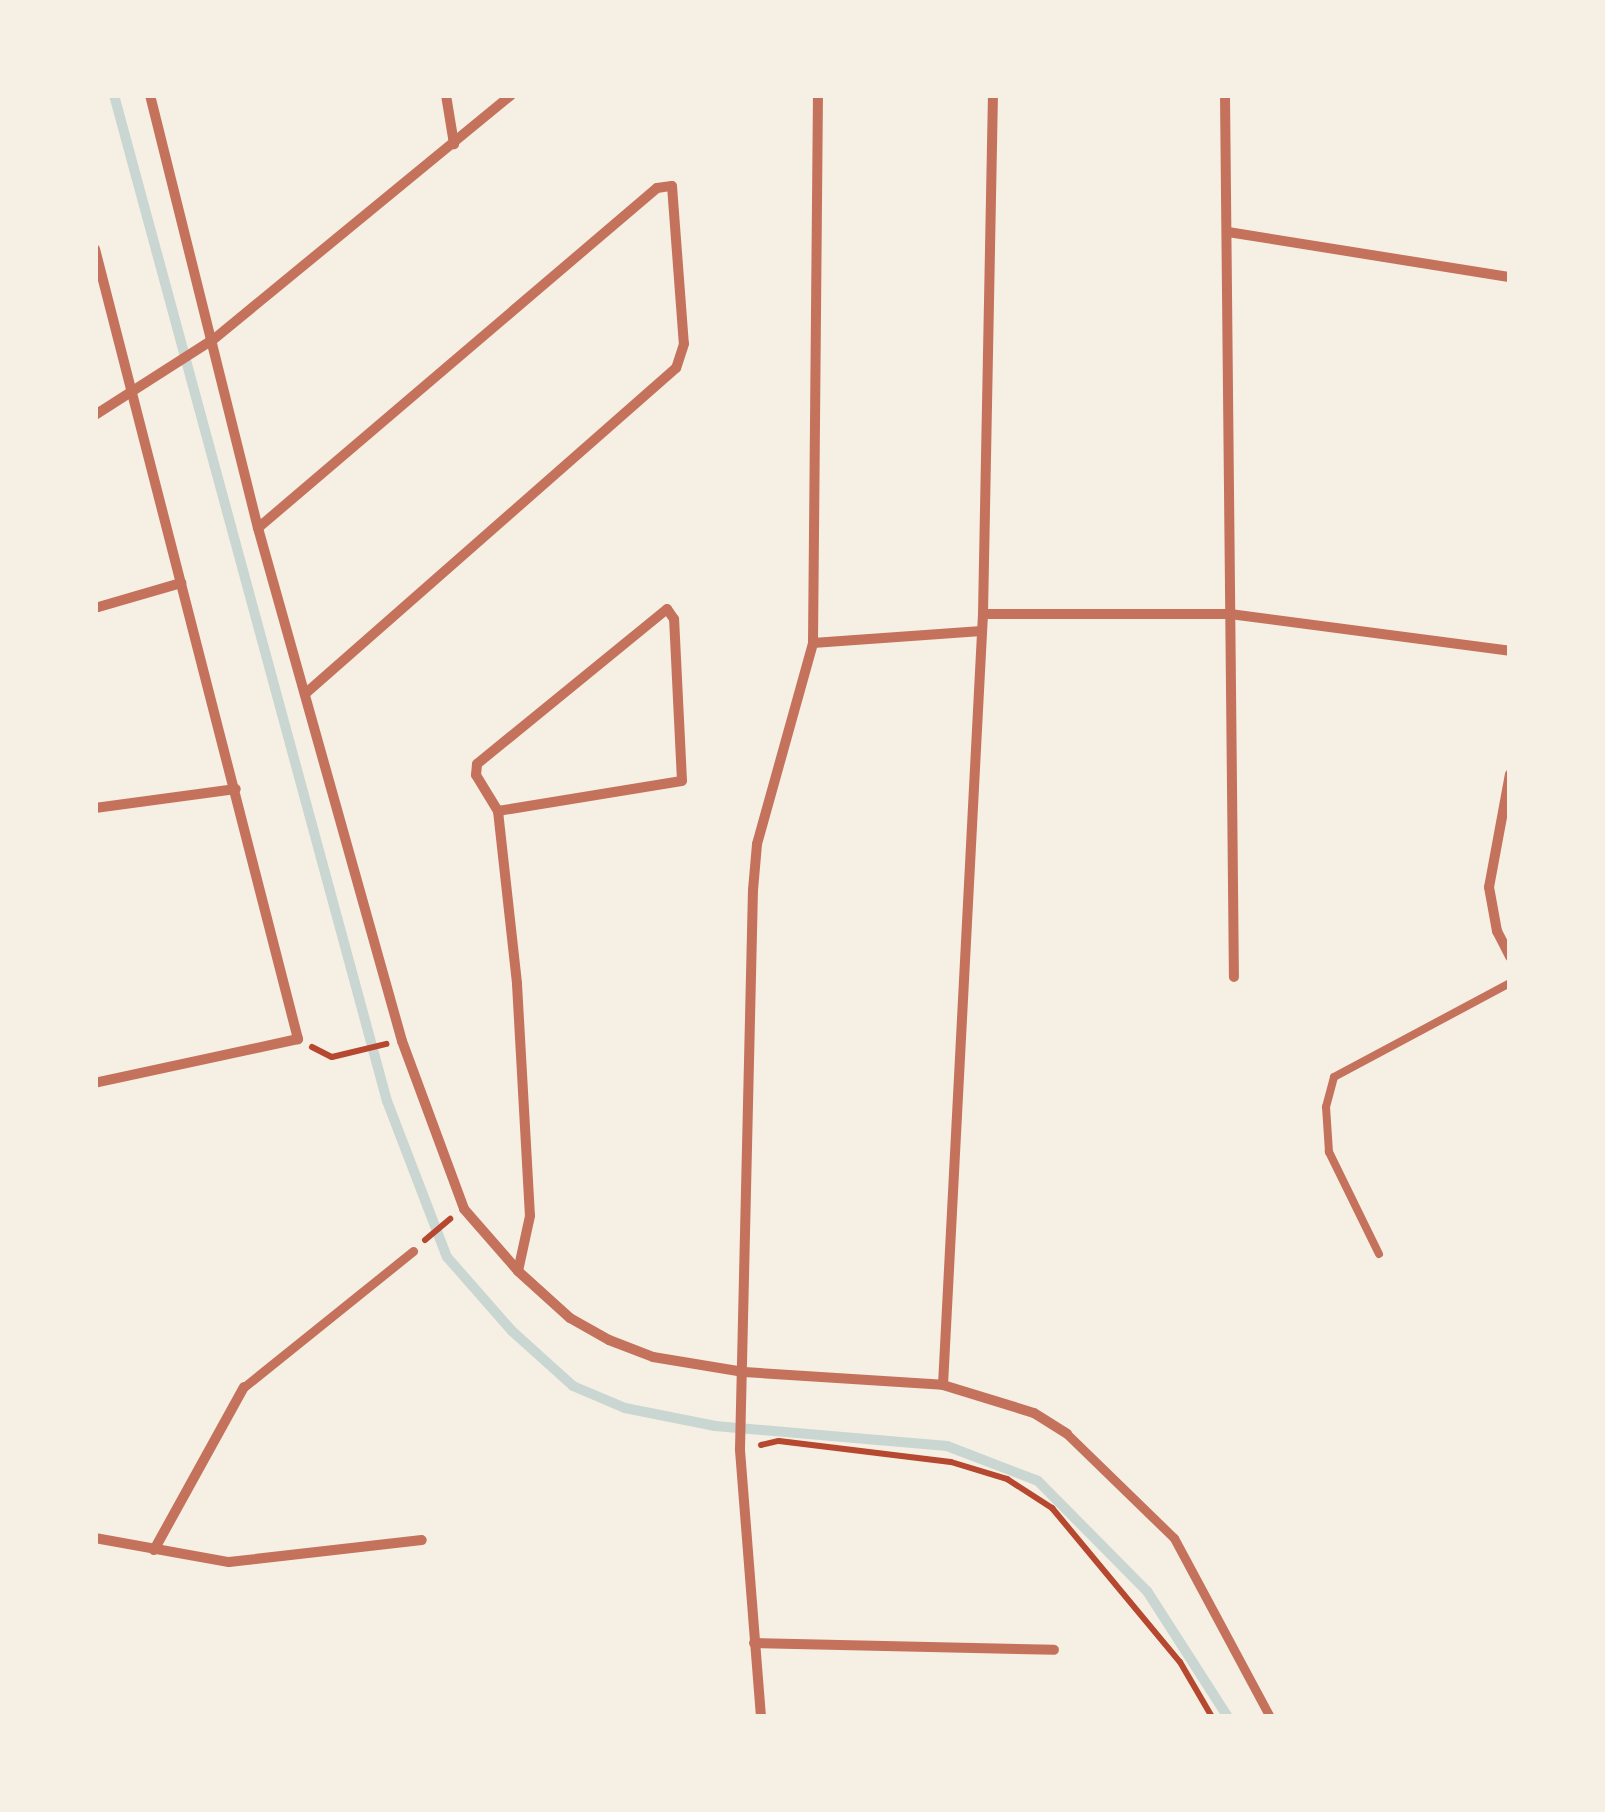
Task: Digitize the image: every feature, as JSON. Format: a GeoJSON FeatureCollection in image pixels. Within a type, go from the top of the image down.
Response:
{"type":"FeatureCollection","features":[{"type":"Feature","properties":{"kind":"street"},"geometry":{"type":"LineString","coordinates":[[150,95],[214,339],[258,528],[440,1157],[464,1209],[518,1271],[570,1318],[653,1357],[744,1372],[943,1385],[1034,1413],[1067,1434],[1174,1538],[1270,1717]]}},
{"type":"Feature","properties":{"kind":"street"},"geometry":{"type":"LineString","coordinates":[[446,95],[454,144]]}},
{"type":"Feature","properties":{"kind":"street"},"geometry":{"type":"LineString","coordinates":[[95,416],[214,339],[511,95]]}},
{"type":"Feature","properties":{"kind":"street"},"geometry":{"type":"LineString","coordinates":[[762,1717],[740,1449],[757,844],[812,643],[818,95]]}},
{"type":"Feature","properties":{"kind":"street"},"geometry":{"type":"LineString","coordinates":[[943,1385],[984,614],[993,95]]}},
{"type":"Feature","properties":{"kind":"street"},"geometry":{"type":"LineString","coordinates":[[1225,95],[1234,977]]}},
{"type":"Feature","properties":{"kind":"street"},"geometry":{"type":"LineString","coordinates":[[258,528],[657,188],[672,186],[676,194],[684,344],[676,368],[305,694]]}},
{"type":"Feature","properties":{"kind":"street"},"geometry":{"type":"LineString","coordinates":[[1228,232],[1510,276]]}},
{"type":"Feature","properties":{"kind":"street"},"geometry":{"type":"LineString","coordinates":[[95,249],[298,1039],[95,1082]]}},
{"type":"Feature","properties":{"kind":"street"},"geometry":{"type":"LineString","coordinates":[[95,608],[182,583]]}},
{"type":"Feature","properties":{"kind":"street"},"geometry":{"type":"LineString","coordinates":[[498,811],[682,781],[674,619],[667,608],[484,753],[476,775],[498,811],[529,1198],[518,1271]]}},
{"type":"Feature","properties":{"kind":"street"},"geometry":{"type":"LineString","coordinates":[[984,614],[1230,614],[1510,652]]}},
{"type":"Feature","properties":{"kind":"street"},"geometry":{"type":"LineString","coordinates":[[812,643],[982,632]]}},
{"type":"Feature","properties":{"kind":"street"},"geometry":{"type":"LineString","coordinates":[[1510,774],[1489,887],[1497,930],[1510,957]]}},
{"type":"Feature","properties":{"kind":"street"},"geometry":{"type":"LineString","coordinates":[[95,808],[236,789]]}},
{"type":"Feature","properties":{"kind":"street"},"geometry":{"type":"LineString","coordinates":[[154,1550],[244,1387],[412,1250]]}},
{"type":"Feature","properties":{"kind":"street"},"geometry":{"type":"LineString","coordinates":[[95,1538],[245,1561],[422,1540]]}},
{"type":"Feature","properties":{"kind":"street"},"geometry":{"type":"LineString","coordinates":[[754,1643],[1054,1650]]}},
{"type":"Feature","properties":{"kind":"lane"},"geometry":{"type":"LineString","coordinates":[[1379,1254],[1329,1152],[1326,1107],[1334,1077],[1510,983]]}},
{"type":"Feature","properties":{"kind":"path"},"geometry":{"type":"LineString","coordinates":[[332,1057],[388,1044]]}},
{"type":"Feature","properties":{"kind":"path"},"geometry":{"type":"LineString","coordinates":[[412,1250],[458,1213]]}},
{"type":"Feature","properties":{"kind":"path"},"geometry":{"type":"LineString","coordinates":[[740,1449],[779,1441],[951,1462],[1007,1479],[1052,1508],[1180,1662],[1212,1717]]}},
{"type":"Feature","properties":{"kind":"waterway"},"geometry":{"type":"LineString","coordinates":[[114,95],[387,1101],[447,1257],[512,1331],[573,1386],[625,1408],[715,1426],[947,1446],[1038,1481],[1147,1591],[1228,1717]]}}]}
